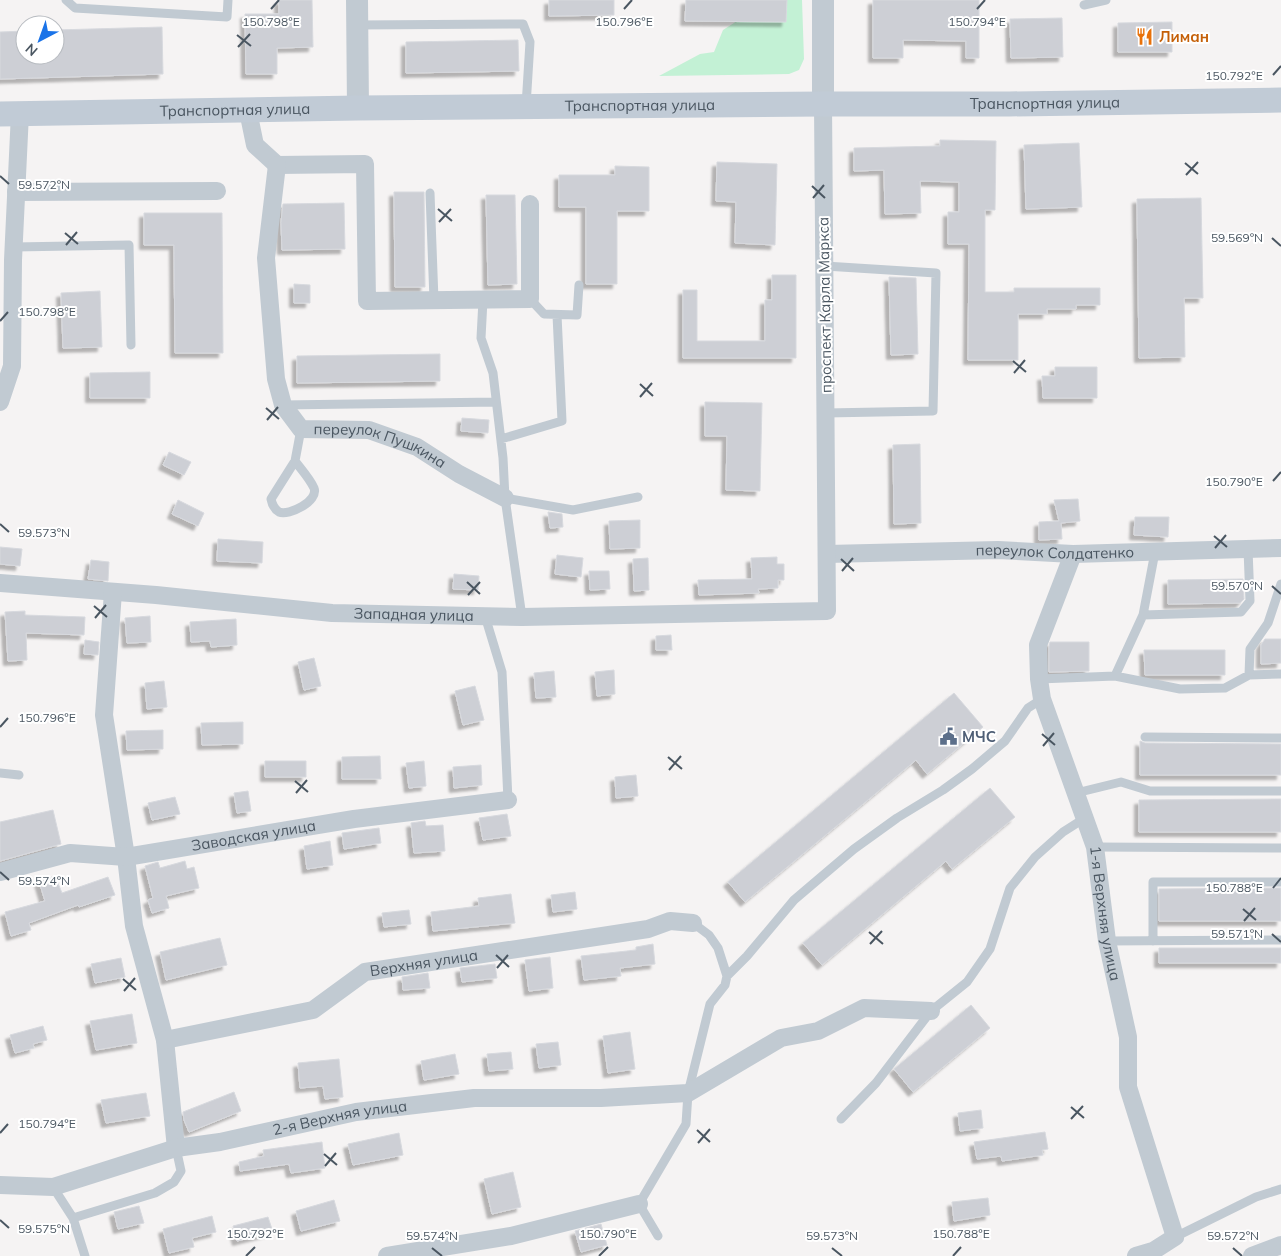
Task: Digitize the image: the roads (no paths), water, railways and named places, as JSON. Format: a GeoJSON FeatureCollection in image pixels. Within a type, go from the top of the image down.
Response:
{"type":"FeatureCollection","features":[{"type":"Feature","properties":{"kind":"main road","name":"Транспортная улица"},"geometry":{"type":"LineString","coordinates":[[10,113],[526,106],[1009,104],[1281,100]]}},
{"type":"Feature","properties":{"kind":"street"},"geometry":{"type":"LineString","coordinates":[[357,0],[358,108]]}},
{"type":"Feature","properties":{"kind":"street","name":"проспект Карла Маркса"},"geometry":{"type":"LineString","coordinates":[[823,0],[827,611]]}},
{"type":"Feature","properties":{"kind":"street"},"geometry":{"type":"LineString","coordinates":[[248,111],[254,145],[278,165],[365,164],[367,301],[530,299],[530,204]]}},
{"type":"Feature","properties":{"kind":"street"},"geometry":{"type":"LineString","coordinates":[[0,402],[12,366],[16,192],[10,113]]}},
{"type":"Feature","properties":{"kind":"street","name":"переулок Пушкина"},"geometry":{"type":"LineString","coordinates":[[278,165],[266,258],[276,379],[283,405],[301,428],[369,430],[417,447],[459,474],[505,498]]}},
{"type":"Feature","properties":{"kind":"street"},"geometry":{"type":"LineString","coordinates":[[16,192],[217,191]]}},
{"type":"Feature","properties":{"kind":"street","name":"переулок Солдатенко"},"geometry":{"type":"LineString","coordinates":[[827,554],[998,550],[1073,554],[1281,548]]}},
{"type":"Feature","properties":{"kind":"street","name":"1-я Верхняя улица"},"geometry":{"type":"LineString","coordinates":[[1073,554],[1038,645],[1039,679],[1042,699],[1095,848],[1108,941],[1128,1036],[1128,1087],[1175,1237]]}},
{"type":"Feature","properties":{"kind":"street","name":"Западная улица"},"geometry":{"type":"LineString","coordinates":[[0,583],[156,595],[332,613],[522,617],[827,611]]}},
{"type":"Feature","properties":{"kind":"street"},"geometry":{"type":"LineString","coordinates":[[113,592],[104,716],[126,857],[134,926],[166,1040],[176,1148]]}},
{"type":"Feature","properties":{"kind":"street","name":"Заводская улица"},"geometry":{"type":"LineString","coordinates":[[0,872],[70,853],[126,857],[354,820],[508,800]]}},
{"type":"Feature","properties":{"kind":"street","name":"Верхняя улица"},"geometry":{"type":"LineString","coordinates":[[166,1040],[314,1010],[365,972],[648,930],[670,921],[693,923]]}},
{"type":"Feature","properties":{"kind":"street"},"geometry":{"type":"LineString","coordinates":[[688,1092],[781,1038],[818,1031],[864,1008],[931,1011]]}},
{"type":"Feature","properties":{"kind":"street","name":"2-я Верхняя улица"},"geometry":{"type":"LineString","coordinates":[[0,1185],[53,1187],[176,1148],[220,1142],[356,1112],[474,1098],[601,1098],[688,1092]]}},
{"type":"Feature","properties":{"kind":"street"},"geometry":{"type":"LineString","coordinates":[[387,1256],[511,1236],[639,1204]]}},
{"type":"Feature","properties":{"kind":"street"},"geometry":{"type":"LineString","coordinates":[[1136,1256],[1153,1251],[1175,1237]]}},
{"type":"Feature","properties":{"kind":"street"},"geometry":{"type":"LineString","coordinates":[[1252,1256],[1281,1245]]}},
{"type":"Feature","properties":{"kind":"lane"},"geometry":{"type":"LineString","coordinates":[[66,0],[75,8],[227,17],[228,0]]}},
{"type":"Feature","properties":{"kind":"lane"},"geometry":{"type":"LineString","coordinates":[[1084,5],[1106,0]]}},
{"type":"Feature","properties":{"kind":"lane"},"geometry":{"type":"LineString","coordinates":[[357,25],[523,24],[530,42],[526,106]]}},
{"type":"Feature","properties":{"kind":"lane"},"geometry":{"type":"LineString","coordinates":[[430,193],[434,300]]}},
{"type":"Feature","properties":{"kind":"lane"},"geometry":{"type":"LineString","coordinates":[[14,247],[129,245],[131,345]]}},
{"type":"Feature","properties":{"kind":"lane"},"geometry":{"type":"LineString","coordinates":[[825,266],[936,273],[933,411],[826,413]]}},
{"type":"Feature","properties":{"kind":"lane"},"geometry":{"type":"LineString","coordinates":[[530,299],[544,314],[577,316],[579,285]]}},
{"type":"Feature","properties":{"kind":"lane"},"geometry":{"type":"LineString","coordinates":[[483,300],[481,338],[493,373],[501,439],[505,498],[522,617]]}},
{"type":"Feature","properties":{"kind":"lane"},"geometry":{"type":"LineString","coordinates":[[501,439],[562,422],[557,315]]}},
{"type":"Feature","properties":{"kind":"lane"},"geometry":{"type":"LineString","coordinates":[[283,405],[496,402]]}},
{"type":"Feature","properties":{"kind":"lane"},"geometry":{"type":"LineString","coordinates":[[296,461],[314,489],[314,497],[309,503],[285,513],[279,512],[274,508],[271,499],[296,461],[301,428]]}},
{"type":"Feature","properties":{"kind":"lane"},"geometry":{"type":"LineString","coordinates":[[505,498],[573,510],[638,497]]}},
{"type":"Feature","properties":{"kind":"lane"},"geometry":{"type":"LineString","coordinates":[[1143,615],[1241,612],[1250,601],[1248,549]]}},
{"type":"Feature","properties":{"kind":"lane"},"geometry":{"type":"LineString","coordinates":[[1115,676],[1143,615],[1155,552]]}},
{"type":"Feature","properties":{"kind":"lane"},"geometry":{"type":"LineString","coordinates":[[1249,675],[1250,649],[1268,623],[1281,584]]}},
{"type":"Feature","properties":{"kind":"lane"},"geometry":{"type":"LineString","coordinates":[[485,616],[502,672],[508,800]]}},
{"type":"Feature","properties":{"kind":"lane"},"geometry":{"type":"LineString","coordinates":[[1039,679],[1115,676],[1180,689],[1225,688],[1249,675],[1281,674]]}},
{"type":"Feature","properties":{"kind":"lane"},"geometry":{"type":"LineString","coordinates":[[727,976],[794,900],[854,849],[897,818],[943,790],[972,769],[1005,741],[1028,708],[1042,699]]}},
{"type":"Feature","properties":{"kind":"lane"},"geometry":{"type":"LineString","coordinates":[[1145,736],[1281,738]]}},
{"type":"Feature","properties":{"kind":"lane"},"geometry":{"type":"LineString","coordinates":[[0,773],[20,775]]}},
{"type":"Feature","properties":{"kind":"lane"},"geometry":{"type":"LineString","coordinates":[[1076,793],[1121,782],[1150,791],[1281,791]]}},
{"type":"Feature","properties":{"kind":"lane"},"geometry":{"type":"LineString","coordinates":[[841,1118],[876,1083],[931,1011],[967,982],[990,949],[1010,888],[1022,872],[1056,838],[1084,818]]}},
{"type":"Feature","properties":{"kind":"lane"},"geometry":{"type":"LineString","coordinates":[[1095,848],[1281,848]]}},
{"type":"Feature","properties":{"kind":"lane"},"geometry":{"type":"LineString","coordinates":[[1153,941],[1153,882],[1281,882]]}},
{"type":"Feature","properties":{"kind":"lane"},"geometry":{"type":"LineString","coordinates":[[658,1236],[639,1204],[686,1124],[688,1092],[710,1004],[725,985],[727,976],[718,948],[709,935],[693,923]]}},
{"type":"Feature","properties":{"kind":"lane"},"geometry":{"type":"LineString","coordinates":[[1108,941],[1281,940]]}},
{"type":"Feature","properties":{"kind":"lane"},"geometry":{"type":"LineString","coordinates":[[73,1218],[155,1193],[174,1182],[181,1172],[176,1148]]}},
{"type":"Feature","properties":{"kind":"lane"},"geometry":{"type":"LineString","coordinates":[[53,1187],[73,1218],[85,1256]]}},
{"type":"Feature","properties":{"kind":"lane"},"geometry":{"type":"LineString","coordinates":[[1175,1237],[1256,1197],[1281,1188]]}},
{"type":"Feature","properties":{"kind":"place","name":"Лиман"},"geometry":{"type":"Point","coordinates":[1145,37]}},
{"type":"Feature","properties":{"kind":"place","name":"МЧС"},"geometry":{"type":"Point","coordinates":[948,737]}}]}
